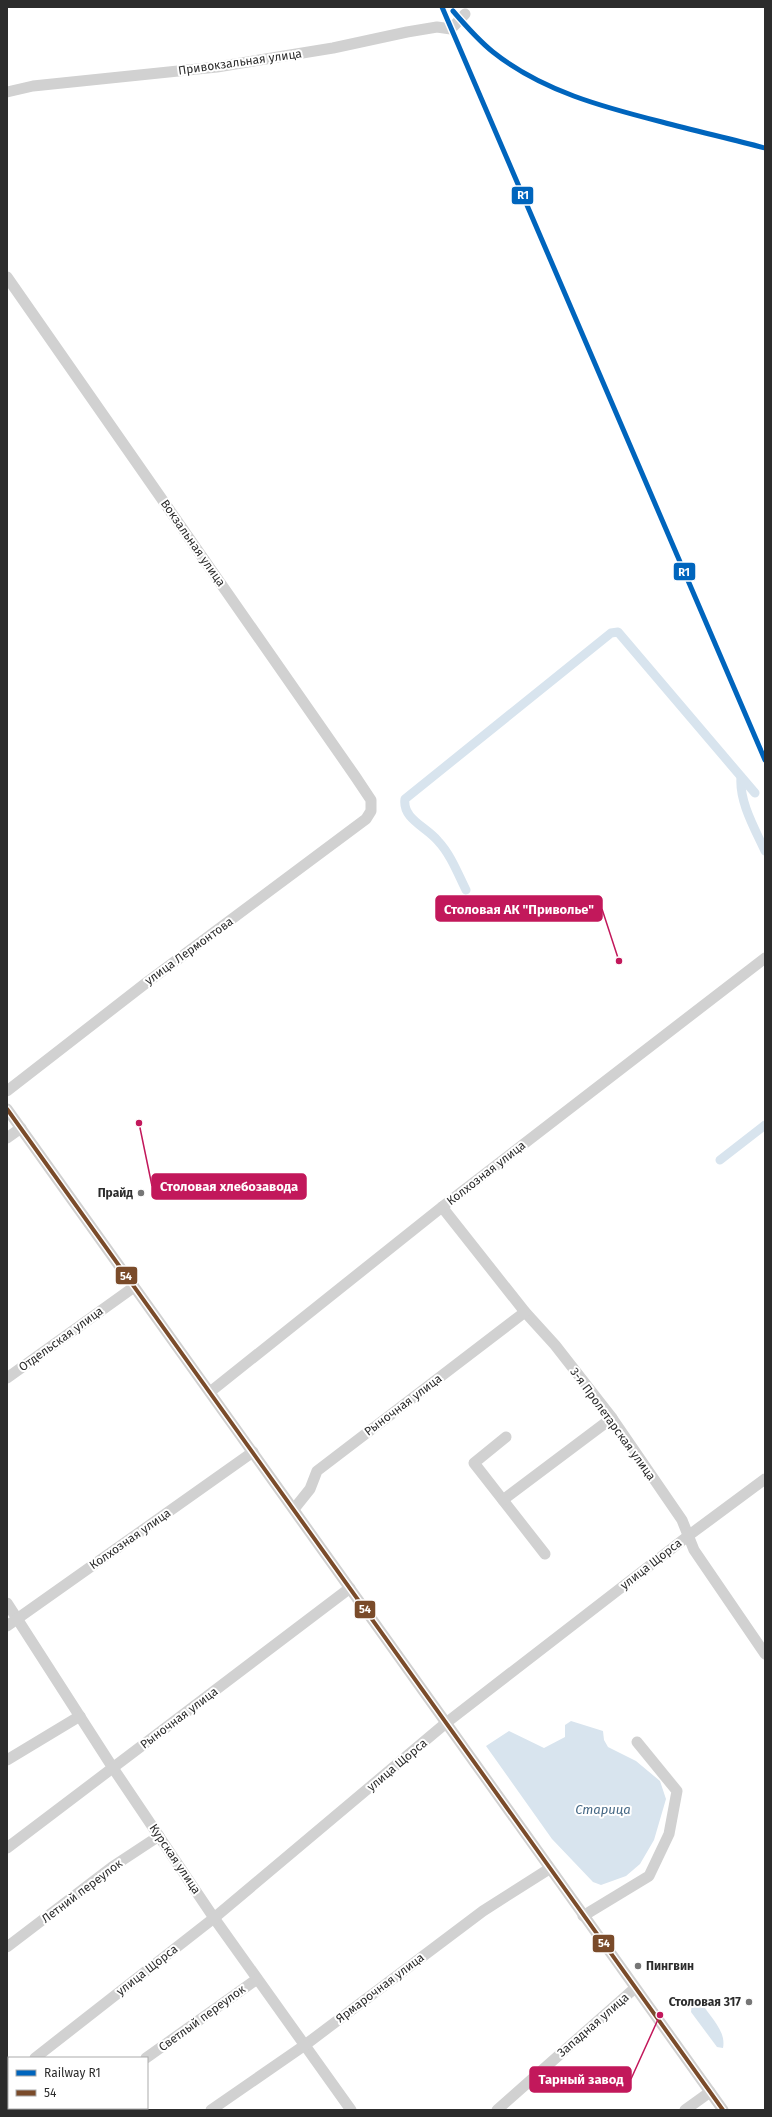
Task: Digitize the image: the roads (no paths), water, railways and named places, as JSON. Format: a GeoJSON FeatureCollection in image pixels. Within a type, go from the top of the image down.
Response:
{"type":"FeatureCollection","features":[{"type":"Feature","properties":{"kind":"street","name":"Привокзальная улица"},"geometry":{"type":"LineString","coordinates":[[7,92],[33,86],[217,67],[333,48],[437,27],[452,28],[465,14]]}},
{"type":"Feature","properties":{"kind":"street","name":"Вокзальная улица"},"geometry":{"type":"LineString","coordinates":[[7,277],[355,776],[371,800],[371,811]]}},
{"type":"Feature","properties":{"kind":"street","name":"улица Лермонтова"},"geometry":{"type":"LineString","coordinates":[[7,1091],[146,983],[366,819],[371,811]]}},
{"type":"Feature","properties":{"kind":"street","name":"Колхозная улица"},"geometry":{"type":"LineString","coordinates":[[210,1392],[442,1207],[765,958]]}},
{"type":"Feature","properties":{"kind":"street"},"geometry":{"type":"LineString","coordinates":[[7,1109],[145,1303],[294,1508],[549,1869],[723,2110]]}},
{"type":"Feature","properties":{"kind":"street"},"geometry":{"type":"LineString","coordinates":[[7,1138],[21,1128]]}},
{"type":"Feature","properties":{"kind":"street","name":"3-я Пролетарская улица"},"geometry":{"type":"LineString","coordinates":[[442,1207],[525,1312],[555,1345],[612,1418],[682,1520],[694,1550],[765,1654]]}},
{"type":"Feature","properties":{"kind":"street","name":"Отдельская улица"},"geometry":{"type":"LineString","coordinates":[[114,1301],[122,1284],[117,1263]]}},
{"type":"Feature","properties":{"kind":"street","name":"Отдельская улица"},"geometry":{"type":"LineString","coordinates":[[7,1378],[134,1286]]}},
{"type":"Feature","properties":{"kind":"street","name":"Отдельская улица"},"geometry":{"type":"LineString","coordinates":[[114,1301],[131,1297],[138,1298],[145,1303]]}},
{"type":"Feature","properties":{"kind":"street","name":"Рыночная улица"},"geometry":{"type":"LineString","coordinates":[[294,1508],[310,1489],[317,1471],[525,1312]]}},
{"type":"Feature","properties":{"kind":"street"},"geometry":{"type":"LineString","coordinates":[[503,1500],[612,1418]]}},
{"type":"Feature","properties":{"kind":"street"},"geometry":{"type":"LineString","coordinates":[[506,1437],[474,1463],[545,1554]]}},
{"type":"Feature","properties":{"kind":"street","name":"Колхозная улица"},"geometry":{"type":"LineString","coordinates":[[7,1626],[253,1452]]}},
{"type":"Feature","properties":{"kind":"street","name":"улица Щорса"},"geometry":{"type":"LineString","coordinates":[[36,2057],[214,1918],[446,1723],[688,1536],[765,1479]]}},
{"type":"Feature","properties":{"kind":"street","name":"Рыночная улица"},"geometry":{"type":"LineString","coordinates":[[7,1848],[350,1588]]}},
{"type":"Feature","properties":{"kind":"street","name":"Курская улица"},"geometry":{"type":"LineString","coordinates":[[7,1603],[113,1768],[214,1918],[351,2110]]}},
{"type":"Feature","properties":{"kind":"street"},"geometry":{"type":"LineString","coordinates":[[7,1760],[80,1716]]}},
{"type":"Feature","properties":{"kind":"street"},"geometry":{"type":"LineString","coordinates":[[583,1916],[649,1876],[668,1834],[677,1791],[637,1742]]}},
{"type":"Feature","properties":{"kind":"street","name":"Летний переулок"},"geometry":{"type":"LineString","coordinates":[[7,1947],[112,1867],[159,1836]]}},
{"type":"Feature","properties":{"kind":"street","name":"Ярмарочная улица"},"geometry":{"type":"LineString","coordinates":[[211,2110],[305,2045],[483,1911],[549,1869]]}},
{"type":"Feature","properties":{"kind":"street","name":"Светлый переулок"},"geometry":{"type":"LineString","coordinates":[[147,2057],[257,1979]]}},
{"type":"Feature","properties":{"kind":"street","name":"Западная улица"},"geometry":{"type":"LineString","coordinates":[[497,2110],[635,1988]]}},
{"type":"Feature","properties":{"kind":"street"},"geometry":{"type":"LineString","coordinates":[[685,2110],[710,2092]]}},
{"type":"Feature","properties":{"kind":"water","name":"Старица"},"geometry":{"type":"Polygon","coordinates":[[[571,1721],[603,1731],[604,1740],[608,1747],[636,1761],[660,1781],[666,1799],[654,1840],[640,1864],[626,1876],[601,1885],[593,1882],[552,1839],[486,1746],[509,1731],[544,1748],[565,1737],[565,1725],[571,1721]]]}},
{"type":"Feature","properties":{"kind":"water"},"geometry":{"type":"Polygon","coordinates":[[[699,1997],[722,2034],[723,2048],[717,2047],[691,2012],[692,2003],[699,1997]]]}},
{"type":"Feature","properties":{"kind":"waterway"},"geometry":{"type":"LineString","coordinates":[[466,890],[443,846],[407,812],[405,799],[611,633],[618,632],[755,793]]}},
{"type":"Feature","properties":{"kind":"waterway"},"geometry":{"type":"LineString","coordinates":[[741,777],[742,796],[745,806],[752,825],[765,851]]}},
{"type":"Feature","properties":{"kind":"waterway"},"geometry":{"type":"LineString","coordinates":[[720,1160],[765,1125]]}},
{"type":"Feature","properties":{"kind":"rail line","name":"R1"},"geometry":{"type":"LineString","coordinates":[[442,7],[765,760]]}},
{"type":"Feature","properties":{"kind":"rail line","name":"R1"},"geometry":{"type":"LineString","coordinates":[[453,11],[493,52],[512,66],[552,87],[596,104],[765,148]]}},
{"type":"Feature","properties":{"kind":"place","name":"Столовая АК \"Приволье\""},"geometry":{"type":"Point","coordinates":[619,961]}},
{"type":"Feature","properties":{"kind":"place","name":"Столовая хлебозавода"},"geometry":{"type":"Point","coordinates":[139,1123]}},
{"type":"Feature","properties":{"kind":"place","name":"Прайд"},"geometry":{"type":"Point","coordinates":[141,1193]}},
{"type":"Feature","properties":{"kind":"place","name":"Пингвин"},"geometry":{"type":"Point","coordinates":[638,1966]}},
{"type":"Feature","properties":{"kind":"place","name":"Столовая 317"},"geometry":{"type":"Point","coordinates":[749,2002]}},
{"type":"Feature","properties":{"kind":"place","name":"Тарный завод"},"geometry":{"type":"Point","coordinates":[660,2015]}}]}
